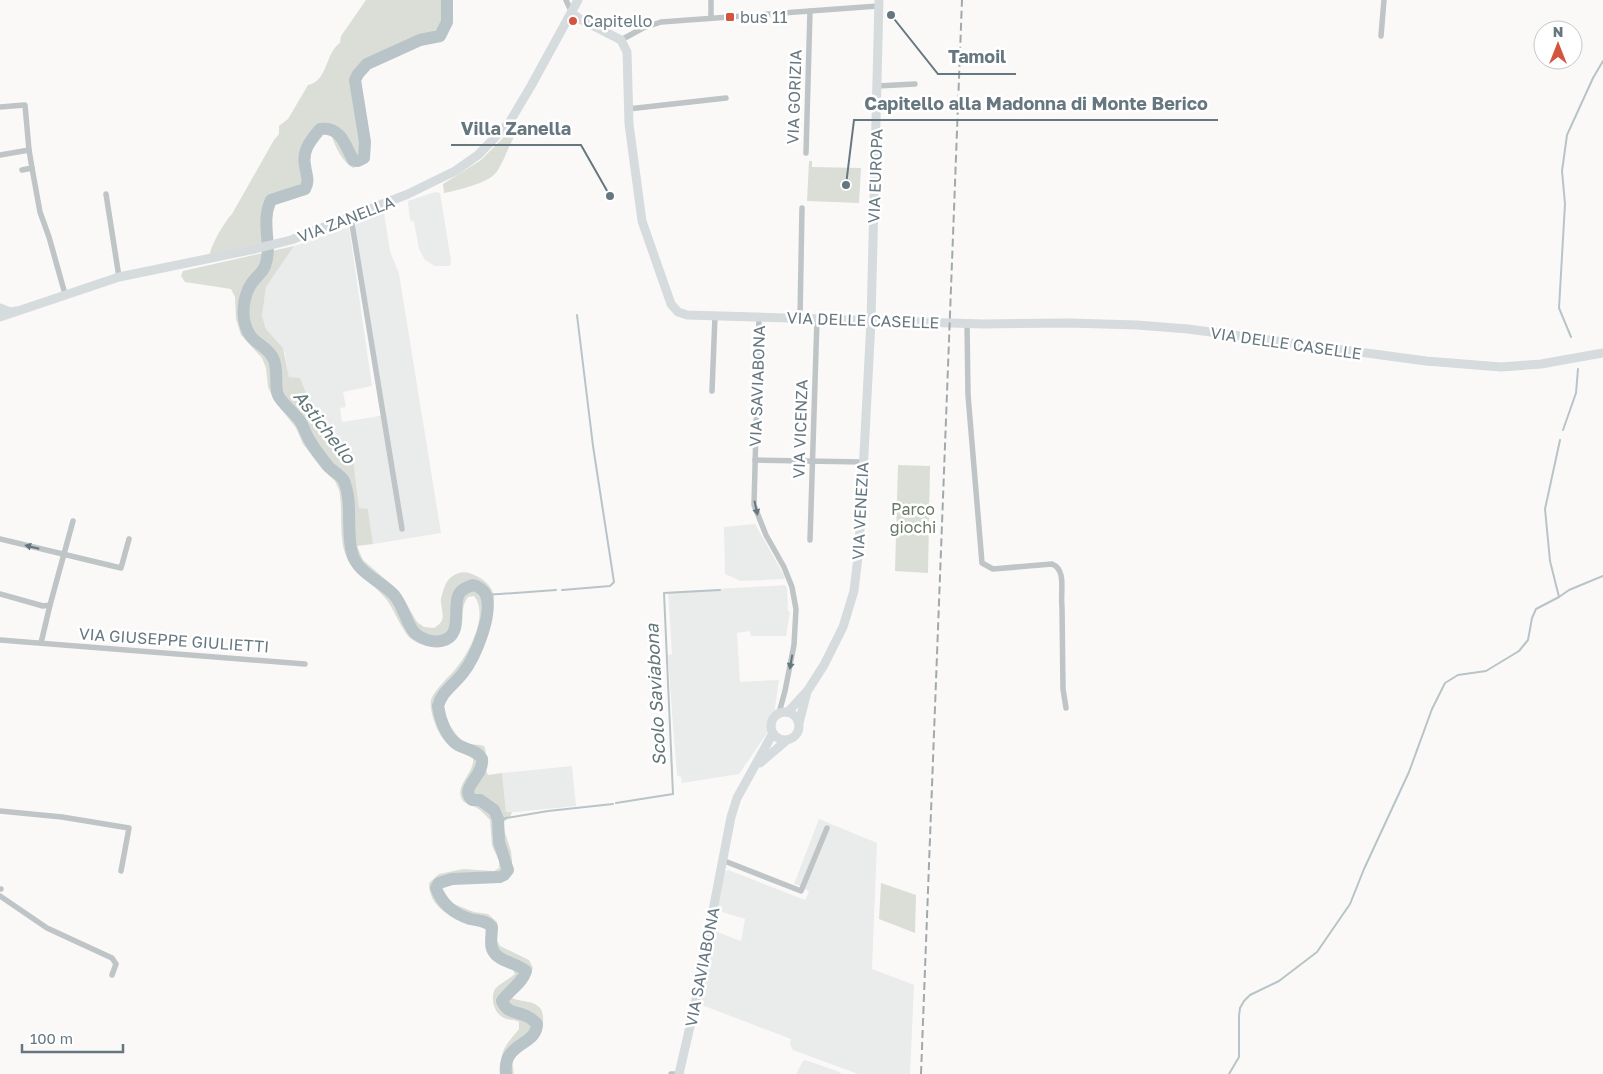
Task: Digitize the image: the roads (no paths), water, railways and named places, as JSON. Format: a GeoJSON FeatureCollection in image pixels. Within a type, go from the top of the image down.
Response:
{"type":"FeatureCollection","features":[{"type":"Feature","properties":{"kind":"street"},"geometry":{"type":"LineString","coordinates":[[566,0],[572,13],[580,20],[621,40],[643,28],[661,22],[810,11],[878,3]]}},
{"type":"Feature","properties":{"kind":"street","name":"VIA ZANELLA"},"geometry":{"type":"LineString","coordinates":[[0,317],[119,277],[255,250],[284,242],[408,194],[455,171],[478,156],[509,123],[578,0]]}},
{"type":"Feature","properties":{"kind":"street"},"geometry":{"type":"LineString","coordinates":[[711,0],[712,18]]}},
{"type":"Feature","properties":{"kind":"street"},"geometry":{"type":"LineString","coordinates":[[1381,36],[1384,0]]}},
{"type":"Feature","properties":{"kind":"street","name":"VIA EUROPA"},"geometry":{"type":"LineString","coordinates":[[871,321],[878,3]]}},
{"type":"Feature","properties":{"kind":"street","name":"VIA GORIZIA"},"geometry":{"type":"LineString","coordinates":[[806,153],[810,11]]}},
{"type":"Feature","properties":{"kind":"street","name":"VIA SAVIABONA"},"geometry":{"type":"LineString","coordinates":[[621,40],[627,52],[629,124],[642,222],[671,304],[678,312],[686,315],[759,317],[754,505],[766,535],[784,567],[792,587],[796,609],[794,645],[783,713],[776,716],[772,723],[773,733],[737,798],[731,817],[694,1009],[679,1074],[671,1074]]}},
{"type":"Feature","properties":{"kind":"street"},"geometry":{"type":"LineString","coordinates":[[877,86],[916,84]]}},
{"type":"Feature","properties":{"kind":"street"},"geometry":{"type":"LineString","coordinates":[[628,109],[726,98]]}},
{"type":"Feature","properties":{"kind":"street"},"geometry":{"type":"LineString","coordinates":[[0,107],[25,105],[29,150],[40,212],[65,294]]}},
{"type":"Feature","properties":{"kind":"street"},"geometry":{"type":"LineString","coordinates":[[0,155],[29,150]]}},
{"type":"Feature","properties":{"kind":"street"},"geometry":{"type":"LineString","coordinates":[[22,170],[32,168]]}},
{"type":"Feature","properties":{"kind":"street"},"geometry":{"type":"LineString","coordinates":[[106,194],[119,277]]}},
{"type":"Feature","properties":{"kind":"street"},"geometry":{"type":"LineString","coordinates":[[800,318],[802,208]]}},
{"type":"Feature","properties":{"kind":"street"},"geometry":{"type":"LineString","coordinates":[[349,218],[402,529]]}},
{"type":"Feature","properties":{"kind":"street"},"geometry":{"type":"LineString","coordinates":[[0,308],[10,312],[16,311]]}},
{"type":"Feature","properties":{"kind":"street"},"geometry":{"type":"LineString","coordinates":[[712,391],[715,316]]}},
{"type":"Feature","properties":{"kind":"street","name":"VIA DELLE CASELLE"},"geometry":{"type":"LineString","coordinates":[[759,317],[871,321],[1094,323],[1164,326],[1426,361],[1501,367],[1541,364],[1603,353]]}},
{"type":"Feature","properties":{"kind":"street","name":"VIA VICENZA"},"geometry":{"type":"LineString","coordinates":[[810,540],[816,319]]}},
{"type":"Feature","properties":{"kind":"street","name":"VIA VENEZIA"},"geometry":{"type":"LineString","coordinates":[[783,713],[808,690],[824,665],[843,628],[854,591],[860,548],[871,321]]}},
{"type":"Feature","properties":{"kind":"street"},"geometry":{"type":"LineString","coordinates":[[967,323],[968,395],[982,563],[993,569],[1052,564],[1060,570],[1062,574],[1060,596],[1062,607],[1063,689],[1066,708]]}},
{"type":"Feature","properties":{"kind":"street"},"geometry":{"type":"LineString","coordinates":[[755,460],[863,462]]}},
{"type":"Feature","properties":{"kind":"street"},"geometry":{"type":"LineString","coordinates":[[40,643],[73,521]]}},
{"type":"Feature","properties":{"kind":"street"},"geometry":{"type":"LineString","coordinates":[[0,539],[121,568],[129,538]]}},
{"type":"Feature","properties":{"kind":"street"},"geometry":{"type":"LineString","coordinates":[[0,594],[43,606],[50,605]]}},
{"type":"Feature","properties":{"kind":"street","name":"VIA GIUSEPPE GIULIETTI"},"geometry":{"type":"LineString","coordinates":[[0,640],[305,664]]}},
{"type":"Feature","properties":{"kind":"street","name":"VIA VENEZIA"},"geometry":{"type":"LineString","coordinates":[[799,723],[808,690]]}},
{"type":"Feature","properties":{"kind":"street"},"geometry":{"type":"LineString","coordinates":[[754,769],[798,732],[799,723],[795,716],[783,713]]}},
{"type":"Feature","properties":{"kind":"street"},"geometry":{"type":"LineString","coordinates":[[773,733],[781,739],[787,740]]}},
{"type":"Feature","properties":{"kind":"street"},"geometry":{"type":"LineString","coordinates":[[0,811],[62,817],[129,828],[121,871]]}},
{"type":"Feature","properties":{"kind":"street"},"geometry":{"type":"LineString","coordinates":[[722,860],[801,892],[827,828]]}},
{"type":"Feature","properties":{"kind":"street"},"geometry":{"type":"LineString","coordinates":[[0,896],[20,906],[47,928],[112,958],[116,964],[112,975]]}},
{"type":"Feature","properties":{"kind":"waterway","name":"Astichello"},"geometry":{"type":"LineString","coordinates":[[447,0],[447,22],[440,36],[420,40],[367,64],[358,74],[355,80],[365,142],[364,158],[358,161],[353,160],[337,133],[332,130],[320,129],[306,150],[304,160],[307,180],[305,189],[271,200],[266,225],[267,258],[263,270],[249,288],[243,312],[250,336],[270,353],[275,362],[278,395],[300,421],[307,436],[328,466],[344,481],[349,507],[350,544],[355,560],[364,571],[394,595],[413,631],[431,641],[441,641],[448,638],[455,629],[457,602],[461,592],[473,585],[485,593],[487,601],[486,622],[478,646],[468,666],[445,692],[438,706],[442,722],[450,738],[458,745],[472,750],[482,759],[482,765],[468,791],[472,800],[480,800],[494,810],[498,819],[499,842],[508,870],[500,877],[452,879],[439,883],[436,888],[445,904],[454,911],[464,917],[490,925],[492,927],[491,943],[494,953],[526,971],[522,980],[502,1001],[508,1010],[532,1019],[537,1024],[536,1031],[532,1037],[509,1056],[506,1064],[506,1074]]}},
{"type":"Feature","properties":{"kind":"waterway"},"geometry":{"type":"LineString","coordinates":[[1571,337],[1559,308],[1565,204],[1562,171],[1567,135],[1593,78],[1603,61]]}},
{"type":"Feature","properties":{"kind":"waterway"},"geometry":{"type":"LineString","coordinates":[[562,590],[610,586],[614,582],[593,446],[577,315]]}},
{"type":"Feature","properties":{"kind":"waterway"},"geometry":{"type":"LineString","coordinates":[[1563,430],[1576,393],[1578,369]]}},
{"type":"Feature","properties":{"kind":"waterway"},"geometry":{"type":"LineString","coordinates":[[1560,440],[1545,509],[1550,561],[1559,597],[1569,590],[1603,576]]}},
{"type":"Feature","properties":{"kind":"waterway"},"geometry":{"type":"LineString","coordinates":[[485,595],[556,590]]}},
{"type":"Feature","properties":{"kind":"waterway","name":"Scolo Saviabona"},"geometry":{"type":"LineString","coordinates":[[616,803],[673,794],[664,593],[720,590]]}},
{"type":"Feature","properties":{"kind":"waterway"},"geometry":{"type":"LineString","coordinates":[[1229,1074],[1239,1057],[1239,1016],[1240,1008],[1244,1001],[1250,995],[1279,981],[1317,952],[1350,904],[1364,869],[1409,772],[1432,709],[1445,683],[1458,675],[1486,671],[1519,651],[1528,640],[1532,618],[1536,609],[1559,597]]}},
{"type":"Feature","properties":{"kind":"waterway","name":"Scolo Saviabona"},"geometry":{"type":"LineString","coordinates":[[498,822],[506,818],[548,811],[613,804]]}},
{"type":"Feature","properties":{"kind":"railway"},"geometry":{"type":"LineString","coordinates":[[921,1074],[962,0]]}},
{"type":"Feature","properties":{"kind":"place","name":"Tamoil"},"geometry":{"type":"Point","coordinates":[891,15]}},
{"type":"Feature","properties":{"kind":"place","name":"bus 11"},"geometry":{"type":"Point","coordinates":[730,17]}},
{"type":"Feature","properties":{"kind":"place","name":"Capitello"},"geometry":{"type":"Point","coordinates":[573,21]}},
{"type":"Feature","properties":{"kind":"place","name":"Capitello alla Madonna di Monte Berico"},"geometry":{"type":"Point","coordinates":[846,185]}},
{"type":"Feature","properties":{"kind":"place","name":"Villa Zanella"},"geometry":{"type":"Point","coordinates":[610,196]}},
{"type":"Feature","properties":{"kind":"park label","name":"Parco giochi"},"geometry":{"type":"Point","coordinates":[913,518]}}]}
